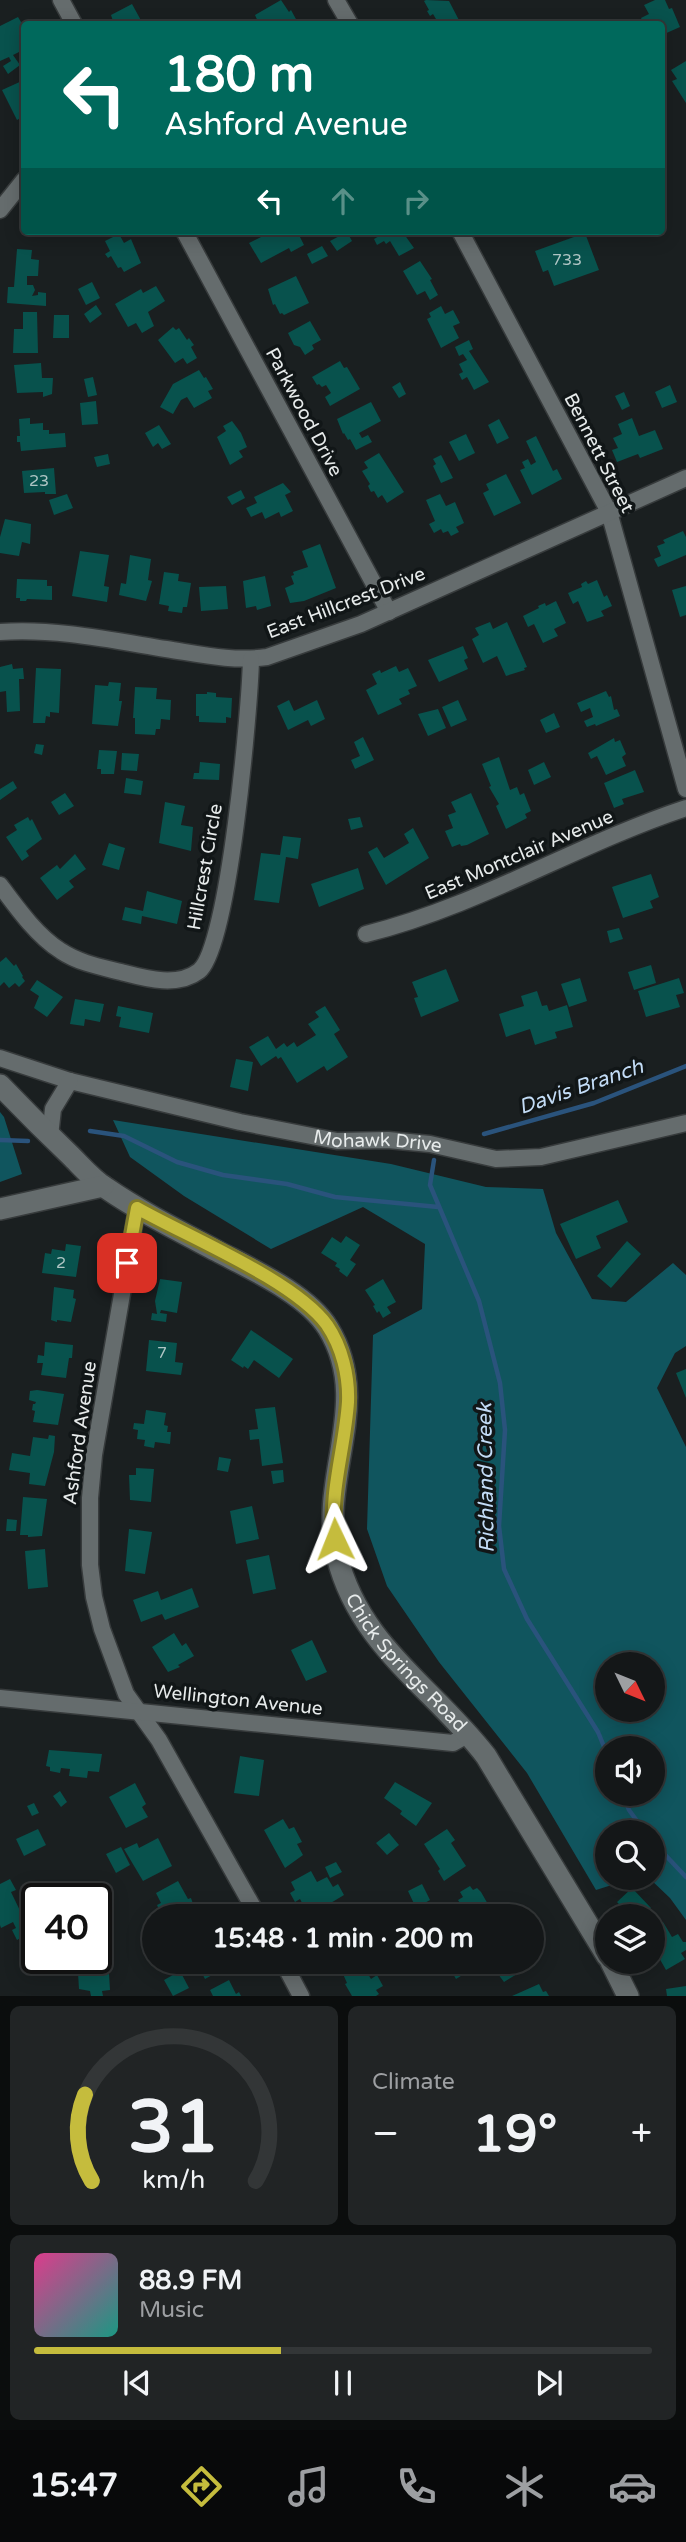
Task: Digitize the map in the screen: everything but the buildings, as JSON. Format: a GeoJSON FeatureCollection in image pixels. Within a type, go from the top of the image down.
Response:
{"type":"FeatureCollection","features":[{"type":"Feature","properties":{"kind":"street"},"geometry":{"type":"LineString","coordinates":[[61,0],[72,21]]}},
{"type":"Feature","properties":{"kind":"street"},"geometry":{"type":"LineString","coordinates":[[336,0],[348,21]]}},
{"type":"Feature","properties":{"kind":"street"},"geometry":{"type":"LineString","coordinates":[[0,210],[21,184]]}},
{"type":"Feature","properties":{"kind":"street","name":"Parkwood Drive"},"geometry":{"type":"LineString","coordinates":[[186,235],[388,612]]}},
{"type":"Feature","properties":{"kind":"street","name":"Bennett Street"},"geometry":{"type":"LineString","coordinates":[[462,235],[609,512],[686,789]]}},
{"type":"Feature","properties":{"kind":"street","name":"East Hillcrest Drive"},"geometry":{"type":"LineString","coordinates":[[0,632],[47,632],[206,656],[251,659],[267,657],[388,612],[686,478]]}},
{"type":"Feature","properties":{"kind":"street","name":"Hillcrest Circle"},"geometry":{"type":"LineString","coordinates":[[0,885],[33,925],[60,951],[79,961],[153,981],[182,978],[199,971],[210,955],[226,887],[241,783],[250,698],[251,659]]}},
{"type":"Feature","properties":{"kind":"street","name":"East Montclair Avenue"},"geometry":{"type":"LineString","coordinates":[[366,934],[460,905],[597,843],[686,808]]}},
{"type":"Feature","properties":{"kind":"street","name":"Mohawk Drive"},"geometry":{"type":"LineString","coordinates":[[0,1058],[70,1081],[240,1122],[337,1141],[388,1140],[430,1144],[496,1159],[541,1157],[686,1123]]}},
{"type":"Feature","properties":{"kind":"street"},"geometry":{"type":"LineString","coordinates":[[50,1136],[53,1109],[70,1081]]}},
{"type":"Feature","properties":{"kind":"street"},"geometry":{"type":"LineString","coordinates":[[0,1085],[103,1186]]}},
{"type":"Feature","properties":{"kind":"street"},"geometry":{"type":"LineString","coordinates":[[0,1209],[103,1186]]}},
{"type":"Feature","properties":{"kind":"street","name":"Chick Springs Road"},"geometry":{"type":"LineString","coordinates":[[103,1186],[137,1208],[270,1279],[308,1305],[327,1325],[340,1350],[347,1377],[348,1402],[334,1490],[333,1524],[337,1555],[344,1577],[370,1630],[397,1662],[469,1734],[511,1794],[595,1936]]}},
{"type":"Feature","properties":{"kind":"street","name":"Ashford Avenue"},"geometry":{"type":"LineString","coordinates":[[137,1208],[94,1455],[90,1498],[90,1565],[102,1629],[126,1694],[159,1740],[251,1904]]}},
{"type":"Feature","properties":{"kind":"street","name":"Wellington Avenue"},"geometry":{"type":"LineString","coordinates":[[0,1698],[453,1744],[469,1734]]}},
{"type":"Feature","properties":{"kind":"street"},"geometry":{"type":"LineString","coordinates":[[289,1974],[301,1996]]}},
{"type":"Feature","properties":{"kind":"street"},"geometry":{"type":"LineString","coordinates":[[617,1974],[628,1996]]}},
{"type":"Feature","properties":{"kind":"shaded area"},"geometry":{"type":"Polygon","coordinates":[[[0,1112],[22,1174],[0,1182],[0,1112]]]}},
{"type":"Feature","properties":{"kind":"shaded area"},"geometry":{"type":"Polygon","coordinates":[[[113,1120],[391,1164],[486,1187],[543,1189],[556,1233],[592,1299],[626,1302],[673,1263],[686,1275],[686,1346],[675,1353],[657,1388],[686,1447],[686,1920],[662,1890],[665,1890],[665,1820],[595,1820],[595,1888],[527,1773],[439,1662],[387,1586],[367,1529],[373,1335],[422,1309],[425,1244],[363,1207],[271,1249],[184,1196],[130,1157],[113,1120]]]}},
{"type":"Feature","properties":{"kind":"waterway","name":"Davis Branch"},"geometry":{"type":"LineString","coordinates":[[484,1134],[594,1103],[686,1066]]}},
{"type":"Feature","properties":{"kind":"waterway","name":"Richland Creek"},"geometry":{"type":"LineString","coordinates":[[90,1131],[124,1136],[177,1162],[223,1175],[287,1184],[335,1197],[438,1207]]}},
{"type":"Feature","properties":{"kind":"waterway","name":"Richland Creek"},"geometry":{"type":"LineString","coordinates":[[0,1140],[28,1141]]}},
{"type":"Feature","properties":{"kind":"waterway","name":"Richland Creek"},"geometry":{"type":"LineString","coordinates":[[434,1160],[430,1185],[479,1301],[500,1383],[505,1430],[499,1526],[504,1569],[527,1619],[600,1736]]}},
{"type":"Feature","properties":{"kind":"waterway","name":"Richland Creek"},"geometry":{"type":"LineString","coordinates":[[628,1806],[636,1820]]}},
{"type":"Feature","properties":{"kind":"waterway","name":"Richland Creek"},"geometry":{"type":"LineString","coordinates":[[665,1855],[686,1877]]}},
{"type":"Feature","properties":{"kind":"route"},"geometry":{"type":"LineString","coordinates":[[127,1263],[137,1208],[270,1279],[308,1305],[327,1325],[340,1350],[347,1377],[348,1402],[334,1490],[335,1539]]}}]}
